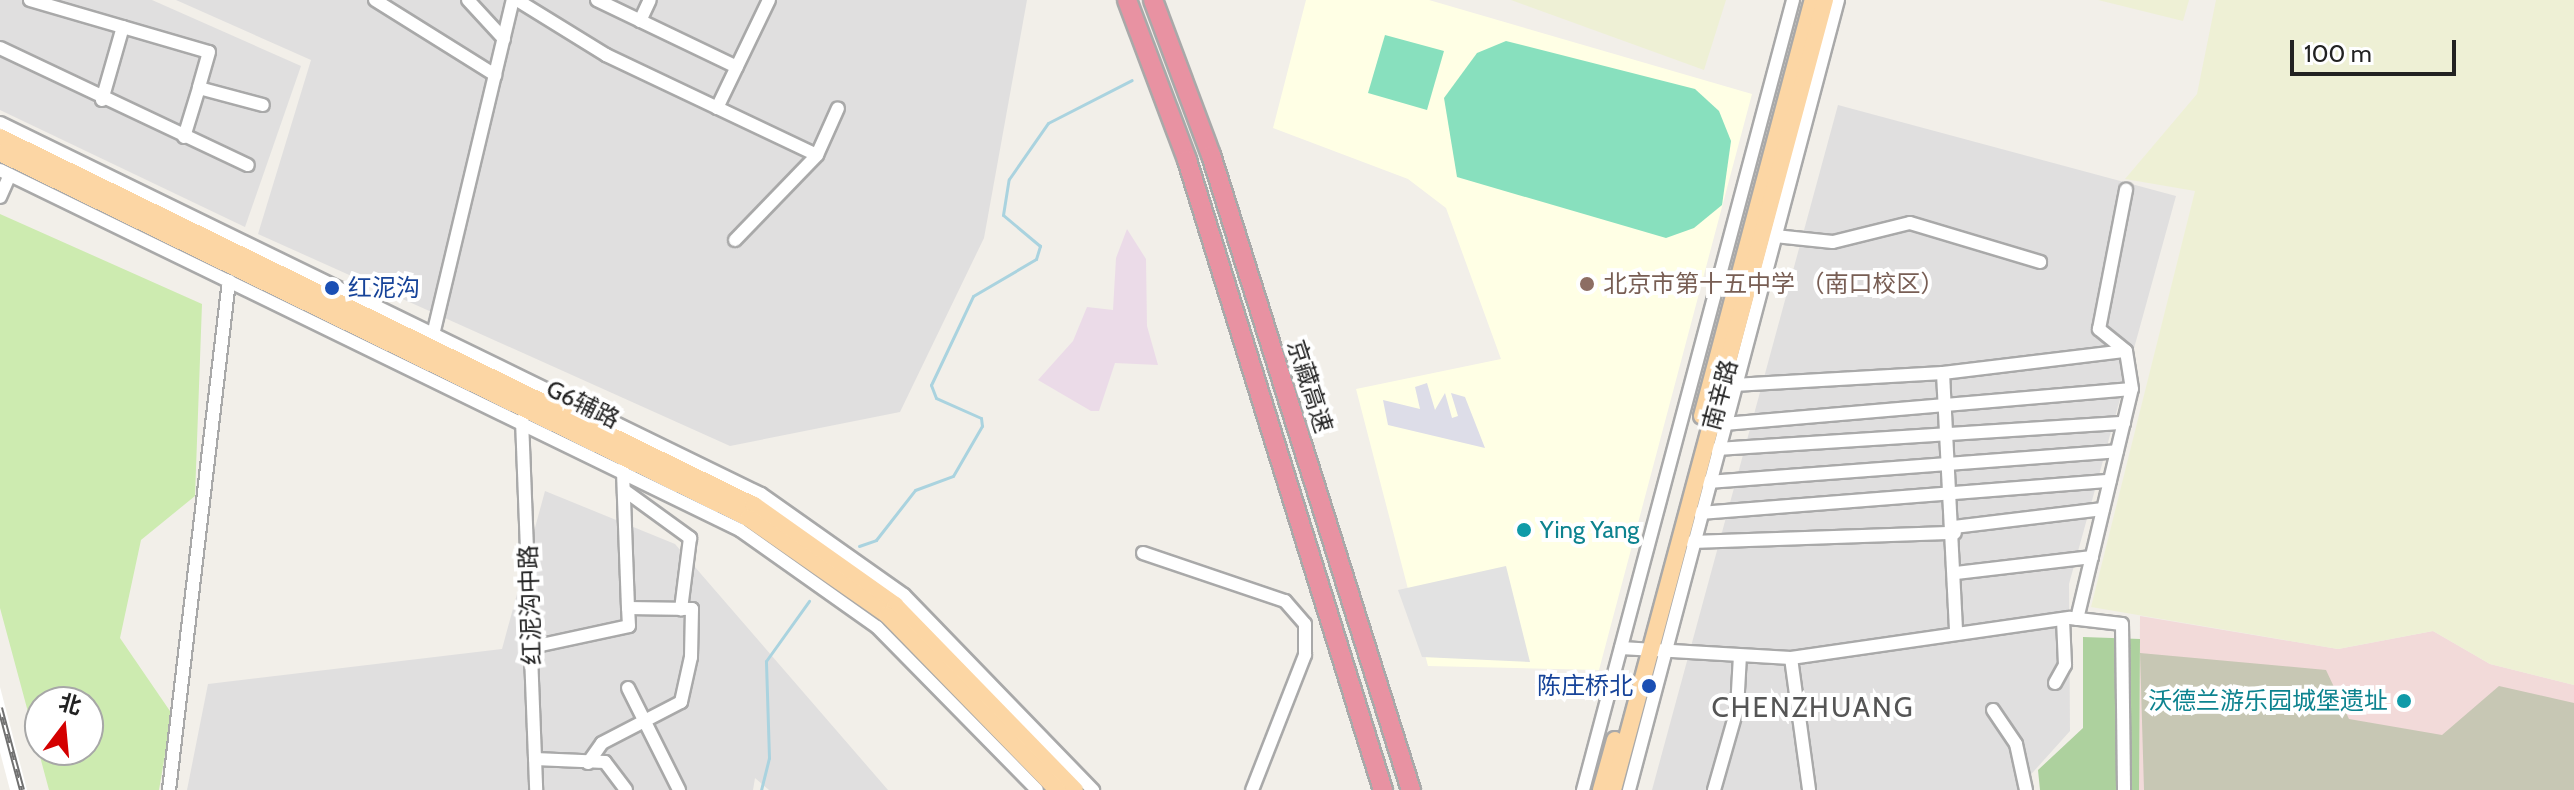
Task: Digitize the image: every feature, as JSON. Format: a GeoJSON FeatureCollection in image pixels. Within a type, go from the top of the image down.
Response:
{"type":"FeatureCollection","features":[{"type":"Feature","properties":{"kind":"highway","name":"京藏高速"},"geometry":{"type":"LineString","coordinates":[[1127,0],[1187,160],[1383,790]]}},
{"type":"Feature","properties":{"kind":"highway","name":"京藏高速"},"geometry":{"type":"LineString","coordinates":[[1153,0],[1211,155],[1411,790]]}},
{"type":"Feature","properties":{"kind":"main road","name":"南辛路"},"geometry":{"type":"LineString","coordinates":[[1601,790],[1650,654],[1813,0]]}},
{"type":"Feature","properties":{"kind":"main road","name":"南辛路"},"geometry":{"type":"LineString","coordinates":[[1613,790],[1825,0]]}},
{"type":"Feature","properties":{"kind":"main road","name":"G6辅路"},"geometry":{"type":"LineString","coordinates":[[0,137],[432,338],[676,464],[828,553],[940,645],[1075,790]]}},
{"type":"Feature","properties":{"kind":"main road","name":"G6辅路"},"geometry":{"type":"LineString","coordinates":[[0,153],[748,518],[887,615],[1057,790]]}},
{"type":"Feature","properties":{"kind":"street"},"geometry":{"type":"LineString","coordinates":[[30,0],[209,52],[184,137]]}},
{"type":"Feature","properties":{"kind":"street"},"geometry":{"type":"LineString","coordinates":[[375,0],[495,75]]}},
{"type":"Feature","properties":{"kind":"street"},"geometry":{"type":"LineString","coordinates":[[468,0],[504,39]]}},
{"type":"Feature","properties":{"kind":"street"},"geometry":{"type":"LineString","coordinates":[[432,338],[515,0]]}},
{"type":"Feature","properties":{"kind":"street"},"geometry":{"type":"LineString","coordinates":[[515,0],[522,10],[817,155]]}},
{"type":"Feature","properties":{"kind":"street"},"geometry":{"type":"LineString","coordinates":[[597,0],[737,67]]}},
{"type":"Feature","properties":{"kind":"street"},"geometry":{"type":"LineString","coordinates":[[640,21],[650,0]]}},
{"type":"Feature","properties":{"kind":"street"},"geometry":{"type":"LineString","coordinates":[[717,108],[769,0]]}},
{"type":"Feature","properties":{"kind":"street"},"geometry":{"type":"LineString","coordinates":[[1583,790],[1793,0]]}},
{"type":"Feature","properties":{"kind":"street"},"geometry":{"type":"LineString","coordinates":[[1629,790],[1650,654],[1692,542],[1838,0]]}},
{"type":"Feature","properties":{"kind":"street"},"geometry":{"type":"LineString","coordinates":[[102,100],[123,27]]}},
{"type":"Feature","properties":{"kind":"street"},"geometry":{"type":"LineString","coordinates":[[0,48],[102,100],[248,165]]}},
{"type":"Feature","properties":{"kind":"street"},"geometry":{"type":"LineString","coordinates":[[199,88],[263,105]]}},
{"type":"Feature","properties":{"kind":"street"},"geometry":{"type":"LineString","coordinates":[[735,240],[817,155],[838,108]]}},
{"type":"Feature","properties":{"kind":"street","name":"G6辅路"},"geometry":{"type":"LineString","coordinates":[[0,123],[432,338],[682,452],[836,542],[949,636],[1093,790]]}},
{"type":"Feature","properties":{"kind":"street"},"geometry":{"type":"LineString","coordinates":[[0,197],[5,173]]}},
{"type":"Feature","properties":{"kind":"street","name":"G6辅路"},"geometry":{"type":"LineString","coordinates":[[5,173],[623,469],[740,530],[866,618],[1037,790]]}},
{"type":"Feature","properties":{"kind":"street"},"geometry":{"type":"LineString","coordinates":[[2077,619],[2132,389],[2126,351],[2099,329],[2126,190]]}},
{"type":"Feature","properties":{"kind":"street"},"geometry":{"type":"LineString","coordinates":[[1775,236],[1833,242],[1910,223],[2040,262]]}},
{"type":"Feature","properties":{"kind":"street"},"geometry":{"type":"LineString","coordinates":[[169,790],[229,281]]}},
{"type":"Feature","properties":{"kind":"street"},"geometry":{"type":"LineString","coordinates":[[1734,385],[1943,373],[2126,351]]}},
{"type":"Feature","properties":{"kind":"street"},"geometry":{"type":"LineString","coordinates":[[1943,373],[1955,530],[1956,633]]}},
{"type":"Feature","properties":{"kind":"street"},"geometry":{"type":"LineString","coordinates":[[1724,424],[2132,389]]}},
{"type":"Feature","properties":{"kind":"street","name":"红泥沟中路"},"geometry":{"type":"LineString","coordinates":[[522,420],[536,790]]}},
{"type":"Feature","properties":{"kind":"street"},"geometry":{"type":"LineString","coordinates":[[1717,449],[2124,423]]}},
{"type":"Feature","properties":{"kind":"street"},"geometry":{"type":"LineString","coordinates":[[1708,482],[2117,451]]}},
{"type":"Feature","properties":{"kind":"street"},"geometry":{"type":"LineString","coordinates":[[532,647],[629,626],[623,469]]}},
{"type":"Feature","properties":{"kind":"street"},"geometry":{"type":"LineString","coordinates":[[1700,513],[2110,481]]}},
{"type":"Feature","properties":{"kind":"street"},"geometry":{"type":"LineString","coordinates":[[624,490],[690,538],[681,609]]}},
{"type":"Feature","properties":{"kind":"street"},"geometry":{"type":"LineString","coordinates":[[1692,542],[1955,530],[2103,509]]}},
{"type":"Feature","properties":{"kind":"street"},"geometry":{"type":"LineString","coordinates":[[1143,553],[1285,601],[1305,624],[1305,655],[1252,790]]}},
{"type":"Feature","properties":{"kind":"street"},"geometry":{"type":"LineString","coordinates":[[1956,573],[2092,557]]}},
{"type":"Feature","properties":{"kind":"street"},"geometry":{"type":"LineString","coordinates":[[588,763],[602,743],[681,702],[692,609],[628,608]]}},
{"type":"Feature","properties":{"kind":"street"},"geometry":{"type":"LineString","coordinates":[[1621,648],[1650,654],[1791,658],[2063,619],[2122,624],[2124,790]]}},
{"type":"Feature","properties":{"kind":"street"},"geometry":{"type":"LineString","coordinates":[[2055,683],[2065,665],[2063,619]]}},
{"type":"Feature","properties":{"kind":"street"},"geometry":{"type":"LineString","coordinates":[[1714,790],[1737,709],[1740,656]]}},
{"type":"Feature","properties":{"kind":"street"},"geometry":{"type":"LineString","coordinates":[[1791,658],[1809,790]]}},
{"type":"Feature","properties":{"kind":"street"},"geometry":{"type":"LineString","coordinates":[[628,688],[679,790]]}},
{"type":"Feature","properties":{"kind":"street"},"geometry":{"type":"LineString","coordinates":[[1993,710],[2016,744],[2026,790]]}},
{"type":"Feature","properties":{"kind":"street"},"geometry":{"type":"LineString","coordinates":[[535,759],[605,762],[626,790]]}},
{"type":"Feature","properties":{"kind":"shaded area"},"geometry":{"type":"Polygon","coordinates":[[[0,0],[152,0],[301,66],[245,227],[0,110],[0,0]]]}},
{"type":"Feature","properties":{"kind":"shaded area"},"geometry":{"type":"Polygon","coordinates":[[[176,0],[1027,0],[984,238],[900,412],[730,446],[258,234],[311,60],[176,0]]]}},
{"type":"Feature","properties":{"kind":"shaded area","name":"北京市第十五中学 （南口校区）"},"geometry":{"type":"Polygon","coordinates":[[[1306,0],[1429,0],[1752,94],[1599,670],[1428,666],[1356,389],[1501,359],[1446,208],[1408,179],[1273,128],[1306,0]]]}},
{"type":"Feature","properties":{"kind":"shaded area"},"geometry":{"type":"Polygon","coordinates":[[[1511,0],[1726,0],[1704,70],[1511,0]]]}},
{"type":"Feature","properties":{"kind":"shaded area"},"geometry":{"type":"Polygon","coordinates":[[[2098,0],[2189,0],[2183,21],[2098,0]]]}},
{"type":"Feature","properties":{"kind":"shaded area"},"geometry":{"type":"Polygon","coordinates":[[[2216,0],[2574,0],[2574,685],[2490,664],[2433,631],[2338,649],[2091,607],[2195,191],[2125,179],[2197,94],[2216,0]]]}},
{"type":"Feature","properties":{"kind":"shaded area","name":"CHENZHUANG"},"geometry":{"type":"Polygon","coordinates":[[[1838,105],[2176,196],[2069,584],[2070,731],[2017,790],[1652,790],[1838,105]]]}},
{"type":"Feature","properties":{"kind":"shaded area"},"geometry":{"type":"Polygon","coordinates":[[[1127,229],[1146,259],[1147,326],[1158,365],[1115,363],[1099,411],[1091,411],[1038,380],[1073,341],[1087,307],[1113,310],[1116,258],[1127,229]]]}},
{"type":"Feature","properties":{"kind":"shaded area"},"geometry":{"type":"Polygon","coordinates":[[[1427,383],[1435,410],[1445,393],[1452,418],[1458,416],[1451,393],[1465,397],[1485,448],[1388,425],[1383,400],[1420,409],[1415,387],[1427,383]]]}},
{"type":"Feature","properties":{"kind":"shaded area"},"geometry":{"type":"Polygon","coordinates":[[[545,491],[675,544],[888,790],[769,790],[755,778],[753,790],[187,790],[208,684],[502,649],[545,491]]]}},
{"type":"Feature","properties":{"kind":"shaded area"},"geometry":{"type":"Polygon","coordinates":[[[1506,566],[1530,662],[1422,657],[1398,590],[1506,566]]]}},
{"type":"Feature","properties":{"kind":"shaded area"},"geometry":{"type":"Polygon","coordinates":[[[2140,616],[2338,649],[2433,631],[2490,664],[2574,685],[2574,790],[2139,790],[2140,616]]]}},
{"type":"Feature","properties":{"kind":"shaded area"},"geometry":{"type":"Polygon","coordinates":[[[2140,653],[2326,670],[2349,719],[2442,735],[2499,686],[2574,703],[2574,790],[2144,790],[2140,653]]]}},
{"type":"Feature","properties":{"kind":"green space"},"geometry":{"type":"Polygon","coordinates":[[[1385,35],[1444,51],[1427,110],[1368,93],[1385,35]]]}},
{"type":"Feature","properties":{"kind":"green space"},"geometry":{"type":"Polygon","coordinates":[[[1506,41],[1695,89],[1719,111],[1731,141],[1722,205],[1694,228],[1666,238],[1457,177],[1444,98],[1477,53],[1506,41]]]}},
{"type":"Feature","properties":{"kind":"green space"},"geometry":{"type":"Polygon","coordinates":[[[0,214],[202,304],[195,496],[141,540],[120,638],[172,714],[159,790],[49,790],[43,766],[104,766],[104,686],[24,686],[24,697],[0,608],[0,214]]]}},
{"type":"Feature","properties":{"kind":"green space"},"geometry":{"type":"Polygon","coordinates":[[[2083,637],[2140,639],[2139,790],[2040,790],[2038,770],[2083,728],[2083,637]]]}},
{"type":"Feature","properties":{"kind":"pier"},"geometry":{"type":"Polygon","coordinates":[[[0,687],[27,790],[10,790],[0,752],[0,687]]]}},
{"type":"Feature","properties":{"kind":"waterway"},"geometry":{"type":"LineString","coordinates":[[859,546],[876,540],[915,490],[953,476],[982,426],[981,418],[936,398],[931,385],[973,296],[1036,259],[1040,246],[1003,215],[1009,179],[1048,123],[1132,80]]}},
{"type":"Feature","properties":{"kind":"waterway"},"geometry":{"type":"LineString","coordinates":[[761,790],[769,758],[766,661],[809,601]]}},
{"type":"Feature","properties":{"kind":"railway"},"geometry":{"type":"LineString","coordinates":[[0,708],[22,790]]}},
{"type":"Feature","properties":{"kind":"place","name":"北京市第十五中学 （南口校区）"},"geometry":{"type":"Point","coordinates":[1587,284]}},
{"type":"Feature","properties":{"kind":"place","name":"红泥沟"},"geometry":{"type":"Point","coordinates":[332,288]}},
{"type":"Feature","properties":{"kind":"place","name":"Ying Yang"},"geometry":{"type":"Point","coordinates":[1524,530]}},
{"type":"Feature","properties":{"kind":"place","name":"陈庄桥北"},"geometry":{"type":"Point","coordinates":[1649,686]}},
{"type":"Feature","properties":{"kind":"place","name":"沃德兰游乐园城堡遗址"},"geometry":{"type":"Point","coordinates":[2404,701]}},
{"type":"Feature","properties":{"kind":"district","name":"CHENZHUANG"},"geometry":{"type":"Point","coordinates":[1813,707]}}]}
